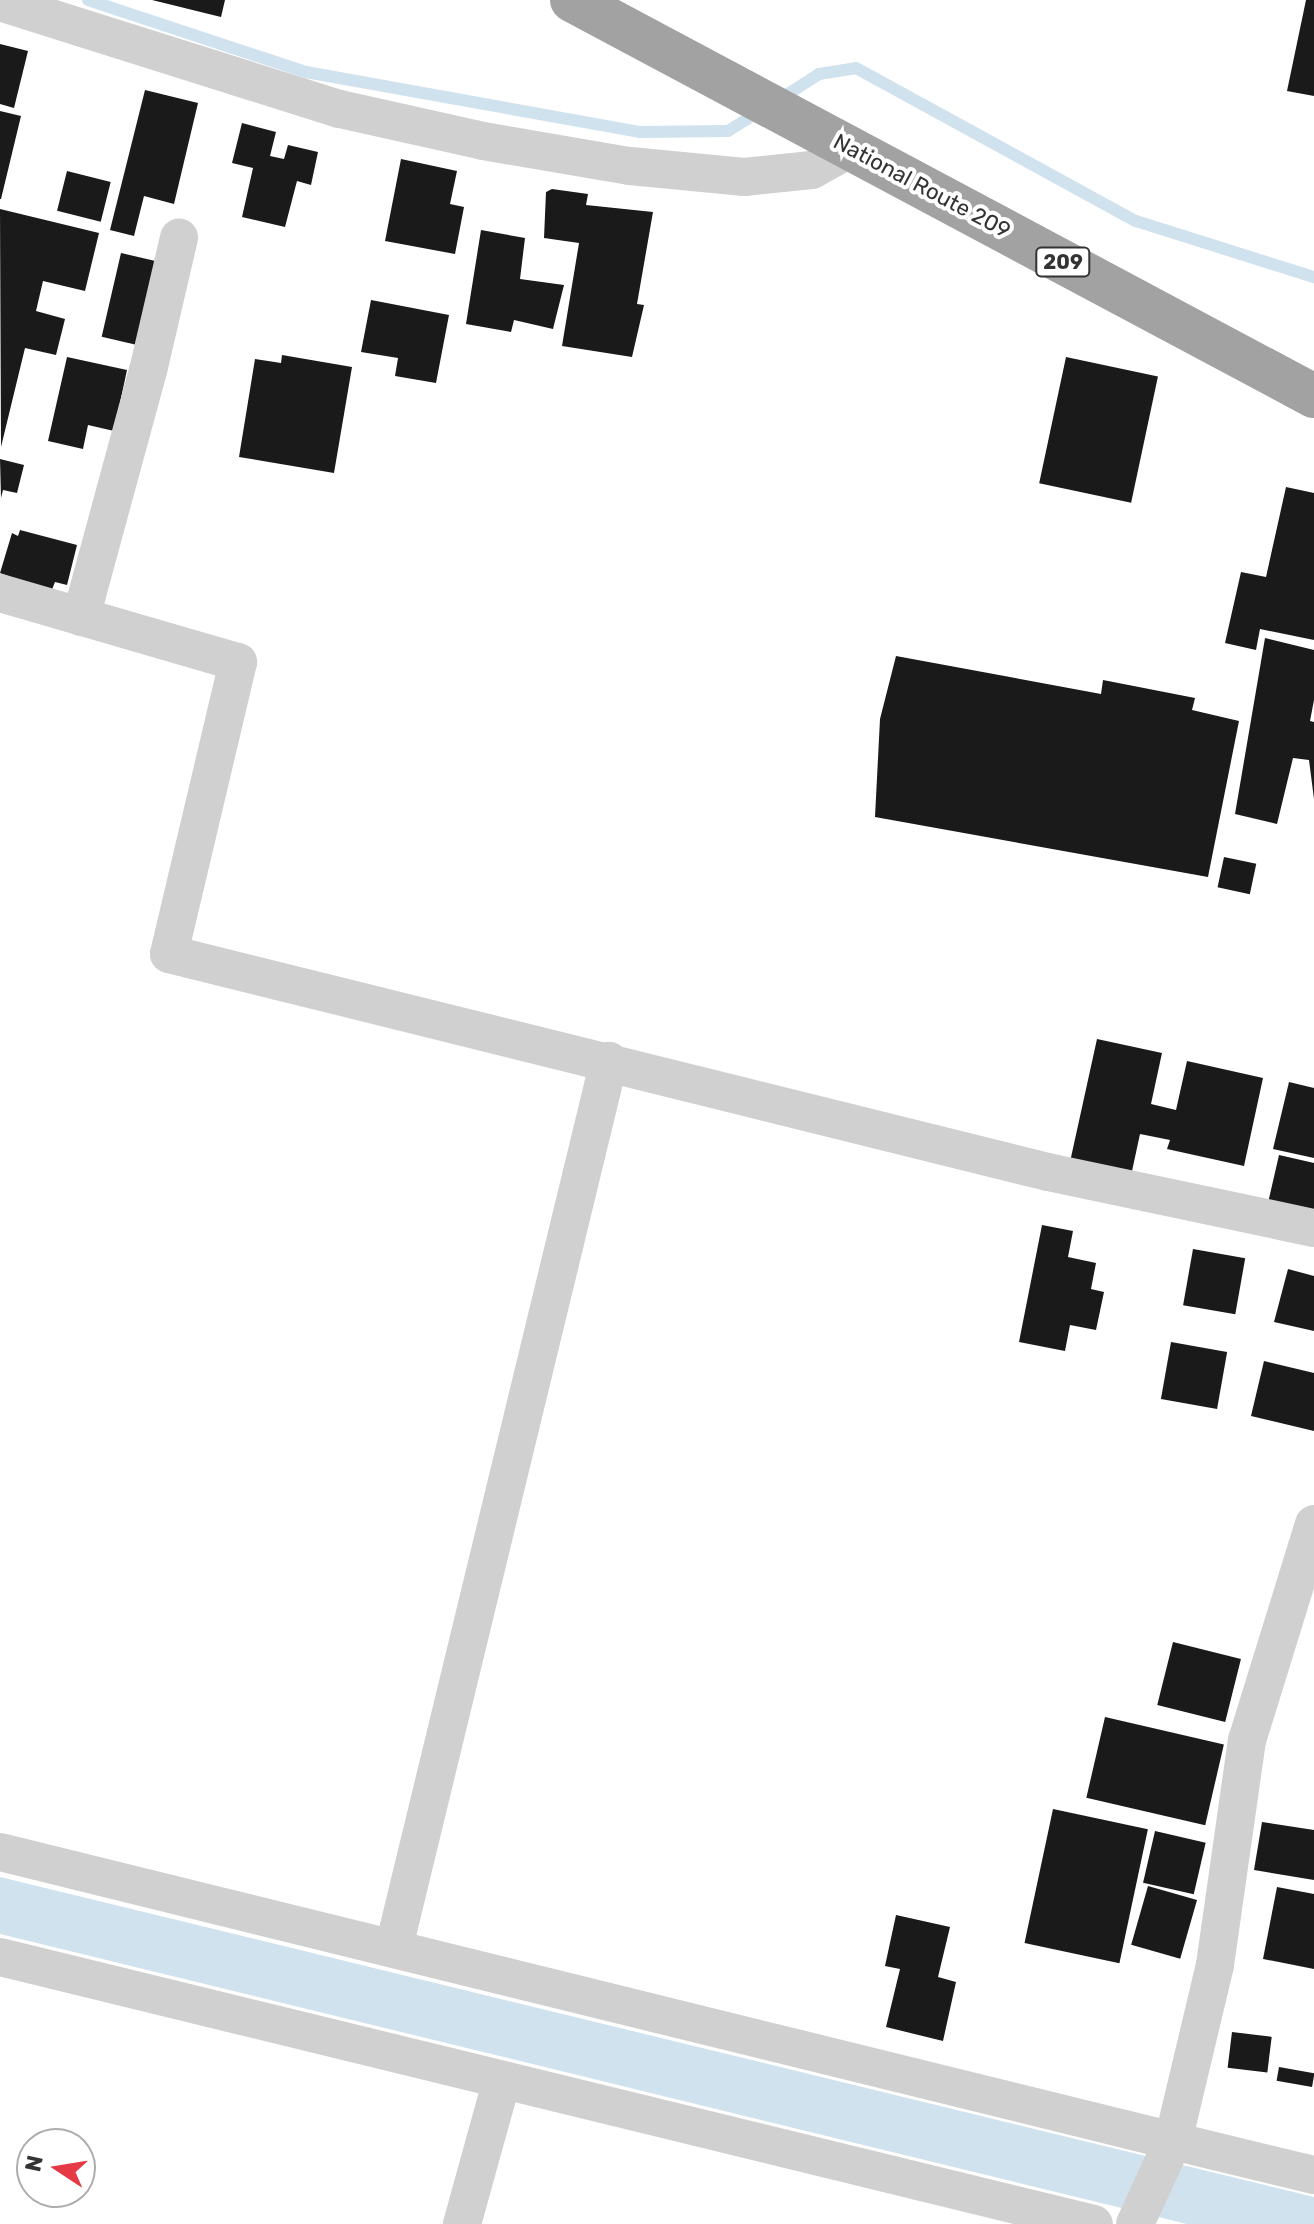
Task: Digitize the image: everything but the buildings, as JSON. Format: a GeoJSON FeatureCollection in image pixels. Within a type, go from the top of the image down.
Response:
{"type":"FeatureCollection","features":[{"type":"Feature","properties":{"kind":"highway","name":"National Route 209"},"geometry":{"type":"LineString","coordinates":[[572,0],[1314,396]]}},
{"type":"Feature","properties":{"kind":"street"},"geometry":{"type":"LineString","coordinates":[[0,2],[340,109],[483,141],[630,166],[744,177],[812,170],[851,148]]}},
{"type":"Feature","properties":{"kind":"street"},"geometry":{"type":"LineString","coordinates":[[81,617],[148,371],[179,238]]}},
{"type":"Feature","properties":{"kind":"street"},"geometry":{"type":"LineString","coordinates":[[0,593],[238,662],[169,954],[1048,1172],[1314,1228]]}},
{"type":"Feature","properties":{"kind":"street"},"geometry":{"type":"LineString","coordinates":[[394,1947],[609,1061]]}},
{"type":"Feature","properties":{"kind":"street"},"geometry":{"type":"LineString","coordinates":[[1135,2224],[1173,2141],[1215,1965],[1247,1740],[1314,1524]]}},
{"type":"Feature","properties":{"kind":"street"},"geometry":{"type":"LineString","coordinates":[[0,1852],[1314,2175]]}},
{"type":"Feature","properties":{"kind":"street"},"geometry":{"type":"LineString","coordinates":[[0,1957],[1094,2224]]}},
{"type":"Feature","properties":{"kind":"street"},"geometry":{"type":"LineString","coordinates":[[462,2224],[502,2080]]}},
{"type":"Feature","properties":{"kind":"water"},"geometry":{"type":"Polygon","coordinates":[[[0,1877],[1314,2197],[1314,2224],[1187,2224],[0,1934],[0,1877]]]}},
{"type":"Feature","properties":{"kind":"waterway"},"geometry":{"type":"LineString","coordinates":[[88,0],[306,72],[641,132],[728,131],[762,110]]}},
{"type":"Feature","properties":{"kind":"waterway"},"geometry":{"type":"LineString","coordinates":[[777,101],[819,74],[856,68],[1136,221],[1314,277]]}}]}
